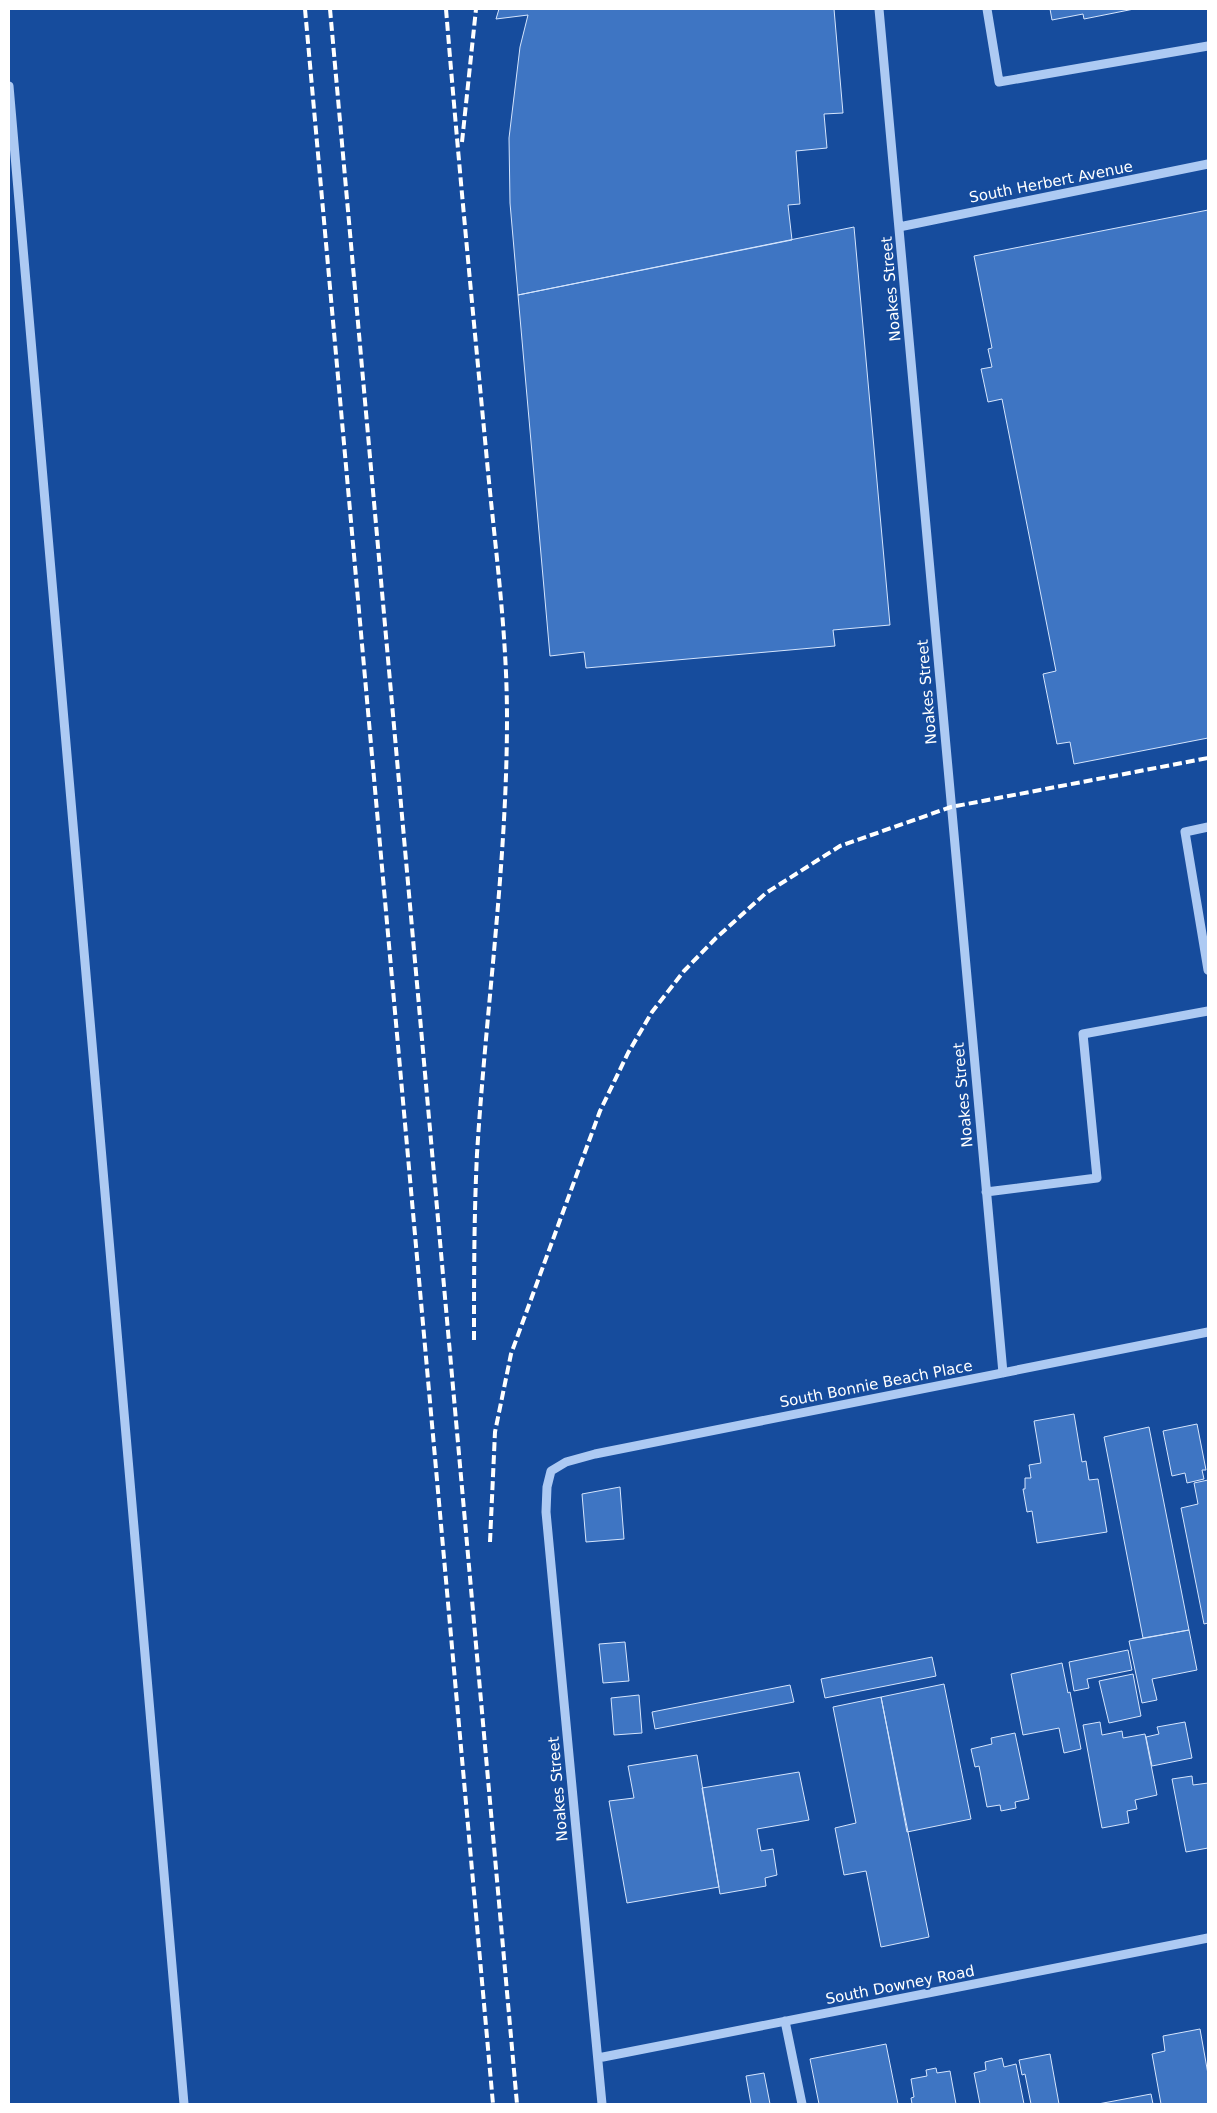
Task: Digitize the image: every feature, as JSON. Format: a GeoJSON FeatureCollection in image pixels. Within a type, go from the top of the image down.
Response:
{"type":"FeatureCollection","features":[{"type":"Feature","properties":{"kind":"street","name":"Noakes Street"},"geometry":{"type":"LineString","coordinates":[[879,9],[1002,1373]]}},
{"type":"Feature","properties":{"kind":"street"},"geometry":{"type":"LineString","coordinates":[[987,9],[999,82],[1208,46]]}},
{"type":"Feature","properties":{"kind":"street"},"geometry":{"type":"LineString","coordinates":[[9,86],[184,2104]]}},
{"type":"Feature","properties":{"kind":"street","name":"South Herbert Avenue"},"geometry":{"type":"LineString","coordinates":[[899,227],[1208,164]]}},
{"type":"Feature","properties":{"kind":"street"},"geometry":{"type":"LineString","coordinates":[[1208,827],[1186,832],[1208,970]]}},
{"type":"Feature","properties":{"kind":"street"},"geometry":{"type":"LineString","coordinates":[[986,1192],[1097,1178],[1083,1034],[1208,1011]]}},
{"type":"Feature","properties":{"kind":"street","name":"South Bonnie Beach Place"},"geometry":{"type":"LineString","coordinates":[[551,1471],[566,1462],[595,1454],[1208,1332]]}},
{"type":"Feature","properties":{"kind":"street","name":"Noakes Street"},"geometry":{"type":"LineString","coordinates":[[551,1471],[546,1487],[546,1512],[602,2104]]}},
{"type":"Feature","properties":{"kind":"street","name":"South Downey Road"},"geometry":{"type":"LineString","coordinates":[[598,2058],[1208,1938]]}},
{"type":"Feature","properties":{"kind":"street"},"geometry":{"type":"LineString","coordinates":[[785,2021],[802,2104]]}},
{"type":"Feature","properties":{"kind":"building"},"geometry":{"type":"Polygon","coordinates":[[[499,9],[834,9],[843,113],[824,114],[827,148],[796,151],[800,204],[788,205],[792,240],[518,295],[510,203],[509,138],[520,47],[528,15],[496,19],[499,9]]]}},
{"type":"Feature","properties":{"kind":"building"},"geometry":{"type":"Polygon","coordinates":[[[1050,9],[1134,9],[1084,19],[1083,14],[1052,20],[1050,9]]]}},
{"type":"Feature","properties":{"kind":"building"},"geometry":{"type":"Polygon","coordinates":[[[1208,210],[1208,738],[1074,764],[1070,742],[1057,744],[1043,674],[1056,671],[1002,399],[988,402],[981,369],[992,367],[988,349],[992,348],[974,256],[1208,210]]]}},
{"type":"Feature","properties":{"kind":"building"},"geometry":{"type":"Polygon","coordinates":[[[854,227],[890,625],[833,630],[835,646],[586,668],[584,652],[550,656],[518,295],[854,227]]]}},
{"type":"Feature","properties":{"kind":"building"},"geometry":{"type":"Polygon","coordinates":[[[1074,1414],[1082,1462],[1086,1461],[1089,1480],[1098,1479],[1107,1532],[1037,1543],[1032,1511],[1027,1512],[1023,1489],[1025,1489],[1025,1478],[1031,1478],[1029,1465],[1041,1463],[1034,1421],[1074,1414]]]}},
{"type":"Feature","properties":{"kind":"building"},"geometry":{"type":"Polygon","coordinates":[[[1197,1424],[1206,1470],[1202,1470],[1204,1479],[1187,1483],[1185,1473],[1172,1476],[1163,1431],[1197,1424]]]}},
{"type":"Feature","properties":{"kind":"building"},"geometry":{"type":"Polygon","coordinates":[[[1149,1427],[1189,1630],[1143,1638],[1104,1437],[1149,1427]]]}},
{"type":"Feature","properties":{"kind":"building"},"geometry":{"type":"Polygon","coordinates":[[[1208,1480],[1208,1623],[1204,1624],[1181,1508],[1198,1504],[1194,1483],[1208,1480]]]}},
{"type":"Feature","properties":{"kind":"building"},"geometry":{"type":"Polygon","coordinates":[[[620,1487],[624,1539],[586,1542],[582,1494],[620,1487]]]}},
{"type":"Feature","properties":{"kind":"building"},"geometry":{"type":"Polygon","coordinates":[[[1189,1630],[1197,1670],[1152,1679],[1157,1700],[1142,1703],[1129,1641],[1189,1630]]]}},
{"type":"Feature","properties":{"kind":"building"},"geometry":{"type":"Polygon","coordinates":[[[625,1642],[629,1681],[603,1683],[599,1644],[625,1642]]]}},
{"type":"Feature","properties":{"kind":"building"},"geometry":{"type":"Polygon","coordinates":[[[1128,1650],[1132,1670],[1087,1679],[1089,1688],[1074,1691],[1069,1662],[1128,1650]]]}},
{"type":"Feature","properties":{"kind":"building"},"geometry":{"type":"Polygon","coordinates":[[[932,1657],[936,1676],[825,1698],[821,1679],[932,1657]]]}},
{"type":"Feature","properties":{"kind":"building"},"geometry":{"type":"Polygon","coordinates":[[[1062,1663],[1068,1693],[1070,1692],[1081,1749],[1064,1753],[1059,1728],[1023,1735],[1011,1674],[1062,1663]]]}},
{"type":"Feature","properties":{"kind":"building"},"geometry":{"type":"Polygon","coordinates":[[[1133,1674],[1141,1716],[1109,1723],[1099,1681],[1133,1674]]]}},
{"type":"Feature","properties":{"kind":"building"},"geometry":{"type":"Polygon","coordinates":[[[944,1684],[971,1819],[907,1832],[881,1697],[944,1684]]]}},
{"type":"Feature","properties":{"kind":"building"},"geometry":{"type":"Polygon","coordinates":[[[790,1685],[794,1702],[655,1729],[652,1712],[790,1685]]]}},
{"type":"Feature","properties":{"kind":"building"},"geometry":{"type":"Polygon","coordinates":[[[639,1695],[642,1733],[614,1735],[611,1698],[639,1695]]]}},
{"type":"Feature","properties":{"kind":"building"},"geometry":{"type":"Polygon","coordinates":[[[881,1697],[929,1937],[881,1947],[866,1871],[844,1875],[835,1828],[856,1823],[833,1707],[881,1697]]]}},
{"type":"Feature","properties":{"kind":"building"},"geometry":{"type":"Polygon","coordinates":[[[1100,1722],[1102,1735],[1122,1731],[1123,1738],[1145,1734],[1157,1795],[1135,1800],[1137,1809],[1127,1811],[1129,1823],[1102,1828],[1083,1725],[1100,1722]]]}},
{"type":"Feature","properties":{"kind":"building"},"geometry":{"type":"Polygon","coordinates":[[[1185,1722],[1192,1758],[1152,1766],[1146,1737],[1159,1734],[1157,1727],[1185,1722]]]}},
{"type":"Feature","properties":{"kind":"building"},"geometry":{"type":"Polygon","coordinates":[[[1015,1733],[1029,1799],[1015,1802],[1016,1808],[1001,1811],[1000,1805],[987,1807],[979,1766],[975,1767],[971,1749],[992,1744],[991,1738],[1015,1733]]]}},
{"type":"Feature","properties":{"kind":"building"},"geometry":{"type":"Polygon","coordinates":[[[697,1755],[719,1887],[627,1903],[609,1801],[634,1798],[628,1766],[697,1755]]]}},
{"type":"Feature","properties":{"kind":"building"},"geometry":{"type":"Polygon","coordinates":[[[799,1772],[809,1820],[757,1829],[761,1851],[773,1849],[777,1875],[765,1878],[766,1886],[720,1894],[702,1788],[799,1772]]]}},
{"type":"Feature","properties":{"kind":"building"},"geometry":{"type":"Polygon","coordinates":[[[1192,1776],[1193,1785],[1208,1783],[1208,1848],[1186,1852],[1172,1779],[1192,1776]]]}},
{"type":"Feature","properties":{"kind":"building"},"geometry":{"type":"Polygon","coordinates":[[[1200,2029],[1208,2074],[1208,2104],[1161,2104],[1152,2054],[1165,2051],[1163,2036],[1200,2029]]]}},
{"type":"Feature","properties":{"kind":"building"},"geometry":{"type":"Polygon","coordinates":[[[886,2044],[898,2104],[819,2104],[810,2059],[886,2044]]]}},
{"type":"Feature","properties":{"kind":"building"},"geometry":{"type":"Polygon","coordinates":[[[1050,2054],[1059,2104],[1031,2104],[1025,2074],[1022,2075],[1019,2060],[1050,2054]]]}},
{"type":"Feature","properties":{"kind":"building"},"geometry":{"type":"Polygon","coordinates":[[[1002,2058],[1004,2067],[1016,2064],[1024,2104],[980,2104],[974,2073],[986,2070],[985,2062],[1002,2058]]]}},
{"type":"Feature","properties":{"kind":"building"},"geometry":{"type":"Polygon","coordinates":[[[936,2068],[937,2073],[950,2071],[956,2104],[912,2104],[911,2098],[914,2097],[911,2079],[927,2076],[926,2070],[936,2068]]]}},
{"type":"Feature","properties":{"kind":"building"},"geometry":{"type":"Polygon","coordinates":[[[764,2073],[770,2104],[751,2104],[746,2076],[764,2073]]]}},
{"type":"Feature","properties":{"kind":"building"},"geometry":{"type":"Polygon","coordinates":[[[1151,2094],[1153,2104],[1098,2104],[1151,2094]]]}},
{"type":"Feature","properties":{"kind":"railway"},"geometry":{"type":"LineString","coordinates":[[305,9],[493,2104]]}},
{"type":"Feature","properties":{"kind":"railway"},"geometry":{"type":"LineString","coordinates":[[330,9],[517,2104]]}},
{"type":"Feature","properties":{"kind":"railway"},"geometry":{"type":"LineString","coordinates":[[446,9],[505,651],[507,718],[504,827],[477,1154],[474,1342]]}},
{"type":"Feature","properties":{"kind":"railway"},"geometry":{"type":"LineString","coordinates":[[462,142],[476,9]]}},
{"type":"Feature","properties":{"kind":"railway"},"geometry":{"type":"LineString","coordinates":[[490,1542],[495,1432],[511,1354],[600,1111],[628,1053],[652,1012],[684,971],[716,938],[766,893],[840,846],[951,807],[1208,758]]}}]}
